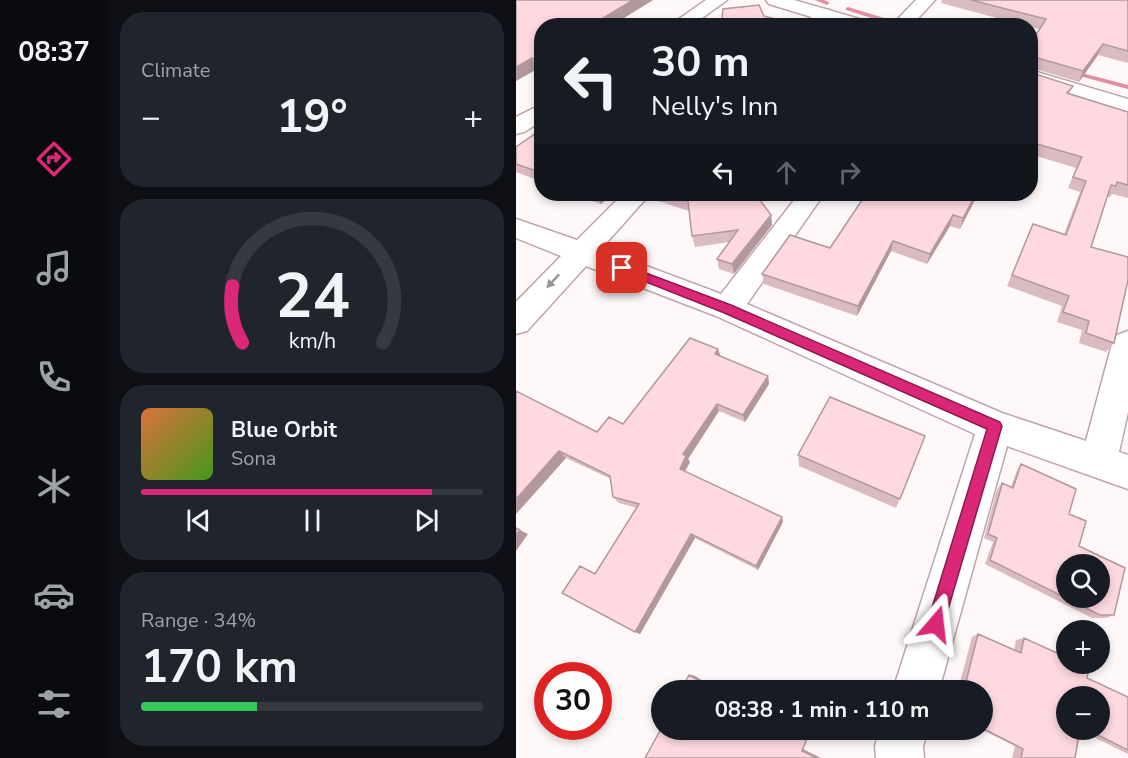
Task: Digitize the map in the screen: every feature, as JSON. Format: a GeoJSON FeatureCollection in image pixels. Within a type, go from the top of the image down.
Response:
{"type":"FeatureCollection","features":[{"type":"Feature","properties":{"kind":"street"},"geometry":{"type":"LineString","coordinates":[[690,18],[718,0]]}},
{"type":"Feature","properties":{"kind":"street"},"geometry":{"type":"LineString","coordinates":[[775,0],[814,18]]}},
{"type":"Feature","properties":{"kind":"street"},"geometry":{"type":"LineString","coordinates":[[908,18],[926,0]]}},
{"type":"Feature","properties":{"kind":"street"},"geometry":{"type":"LineString","coordinates":[[1038,78],[1128,106]]}},
{"type":"Feature","properties":{"kind":"street"},"geometry":{"type":"LineString","coordinates":[[516,127],[534,116]]}},
{"type":"Feature","properties":{"kind":"street"},"geometry":{"type":"LineString","coordinates":[[516,321],[630,201]]}},
{"type":"Feature","properties":{"kind":"street"},"geometry":{"type":"LineString","coordinates":[[727,308],[807,201]]}},
{"type":"Feature","properties":{"kind":"street"},"geometry":{"type":"LineString","coordinates":[[516,228],[727,308],[995,426],[1113,468],[1128,344]]}},
{"type":"Feature","properties":{"kind":"street"},"geometry":{"type":"LineString","coordinates":[[919,680],[995,426]]}},
{"type":"Feature","properties":{"kind":"street"},"geometry":{"type":"LineString","coordinates":[[900,758],[901,740]]}},
{"type":"Feature","properties":{"kind":"building"},"geometry":{"type":"Polygon","coordinates":[[[516,0],[633,0],[603,18],[534,18],[534,59],[516,67],[516,0]]]}},
{"type":"Feature","properties":{"kind":"building"},"geometry":{"type":"Polygon","coordinates":[[[971,0],[1128,0],[1128,51],[1103,44],[1083,71],[1038,58],[1038,32],[1046,19],[971,0]]]}},
{"type":"Feature","properties":{"kind":"building"},"geometry":{"type":"Polygon","coordinates":[[[759,5],[764,16],[771,18],[722,18],[723,9],[759,5]]]}},
{"type":"Feature","properties":{"kind":"building"},"geometry":{"type":"Polygon","coordinates":[[[1038,75],[1073,86],[1067,93],[1128,112],[1128,185],[1117,182],[1116,186],[1111,185],[1091,247],[1128,257],[1128,280],[1114,343],[1086,333],[1089,321],[1063,312],[1069,296],[1012,275],[1033,224],[1066,235],[1086,181],[1073,177],[1082,157],[1038,144],[1038,75]]]}},
{"type":"Feature","properties":{"kind":"building"},"geometry":{"type":"Polygon","coordinates":[[[534,135],[534,170],[516,164],[516,147],[534,135]]]}},
{"type":"Feature","properties":{"kind":"building"},"geometry":{"type":"Polygon","coordinates":[[[688,201],[761,201],[771,215],[732,264],[717,259],[738,230],[692,236],[688,201]]]}},
{"type":"Feature","properties":{"kind":"building"},"geometry":{"type":"Polygon","coordinates":[[[861,201],[972,201],[963,218],[953,215],[930,254],[893,241],[858,306],[762,274],[790,235],[830,248],[861,201]]]}},
{"type":"Feature","properties":{"kind":"building"},"geometry":{"type":"Polygon","coordinates":[[[690,338],[718,349],[715,354],[768,376],[743,415],[717,404],[683,454],[686,456],[680,469],[782,517],[756,566],[691,534],[635,632],[562,593],[580,566],[595,574],[639,504],[613,497],[610,476],[559,451],[516,499],[516,391],[597,432],[609,417],[623,424],[690,338]]]}},
{"type":"Feature","properties":{"kind":"building"},"geometry":{"type":"Polygon","coordinates":[[[830,397],[925,436],[900,499],[798,455],[830,397]]]}},
{"type":"Feature","properties":{"kind":"building"},"geometry":{"type":"Polygon","coordinates":[[[1021,464],[1076,489],[1069,514],[1086,521],[1079,546],[1096,554],[1056,554],[1056,593],[990,560],[997,538],[988,534],[1002,483],[1013,488],[1021,464]]]}},
{"type":"Feature","properties":{"kind":"building"},"geometry":{"type":"Polygon","coordinates":[[[1110,561],[1125,568],[1114,615],[1100,615],[1086,608],[1110,608],[1110,561]]]}},
{"type":"Feature","properties":{"kind":"building"},"geometry":{"type":"Polygon","coordinates":[[[978,634],[1021,653],[1024,638],[1056,652],[1056,674],[1088,674],[1087,678],[1104,686],[1056,686],[1056,740],[1078,740],[1075,758],[1021,758],[1023,749],[993,734],[993,680],[966,680],[978,634]]]}},
{"type":"Feature","properties":{"kind":"building"},"geometry":{"type":"Polygon","coordinates":[[[689,675],[698,680],[686,680],[689,675]]]}},
{"type":"Feature","properties":{"kind":"building"},"geometry":{"type":"Polygon","coordinates":[[[1110,689],[1128,697],[1128,750],[1108,740],[1110,740],[1110,689]]]}},
{"type":"Feature","properties":{"kind":"building"},"geometry":{"type":"Polygon","coordinates":[[[655,740],[806,740],[802,751],[817,758],[645,758],[655,740]]]}},
{"type":"Feature","properties":{"kind":"waterway"},"geometry":{"type":"LineString","coordinates":[[818,0],[827,3]]}},
{"type":"Feature","properties":{"kind":"waterway"},"geometry":{"type":"LineString","coordinates":[[848,9],[878,18]]}},
{"type":"Feature","properties":{"kind":"waterway"},"geometry":{"type":"LineString","coordinates":[[1070,72],[1128,87]]}},
{"type":"Feature","properties":{"kind":"route"},"geometry":{"type":"LineString","coordinates":[[622,268],[727,308],[995,426],[936,624]]}}]}
